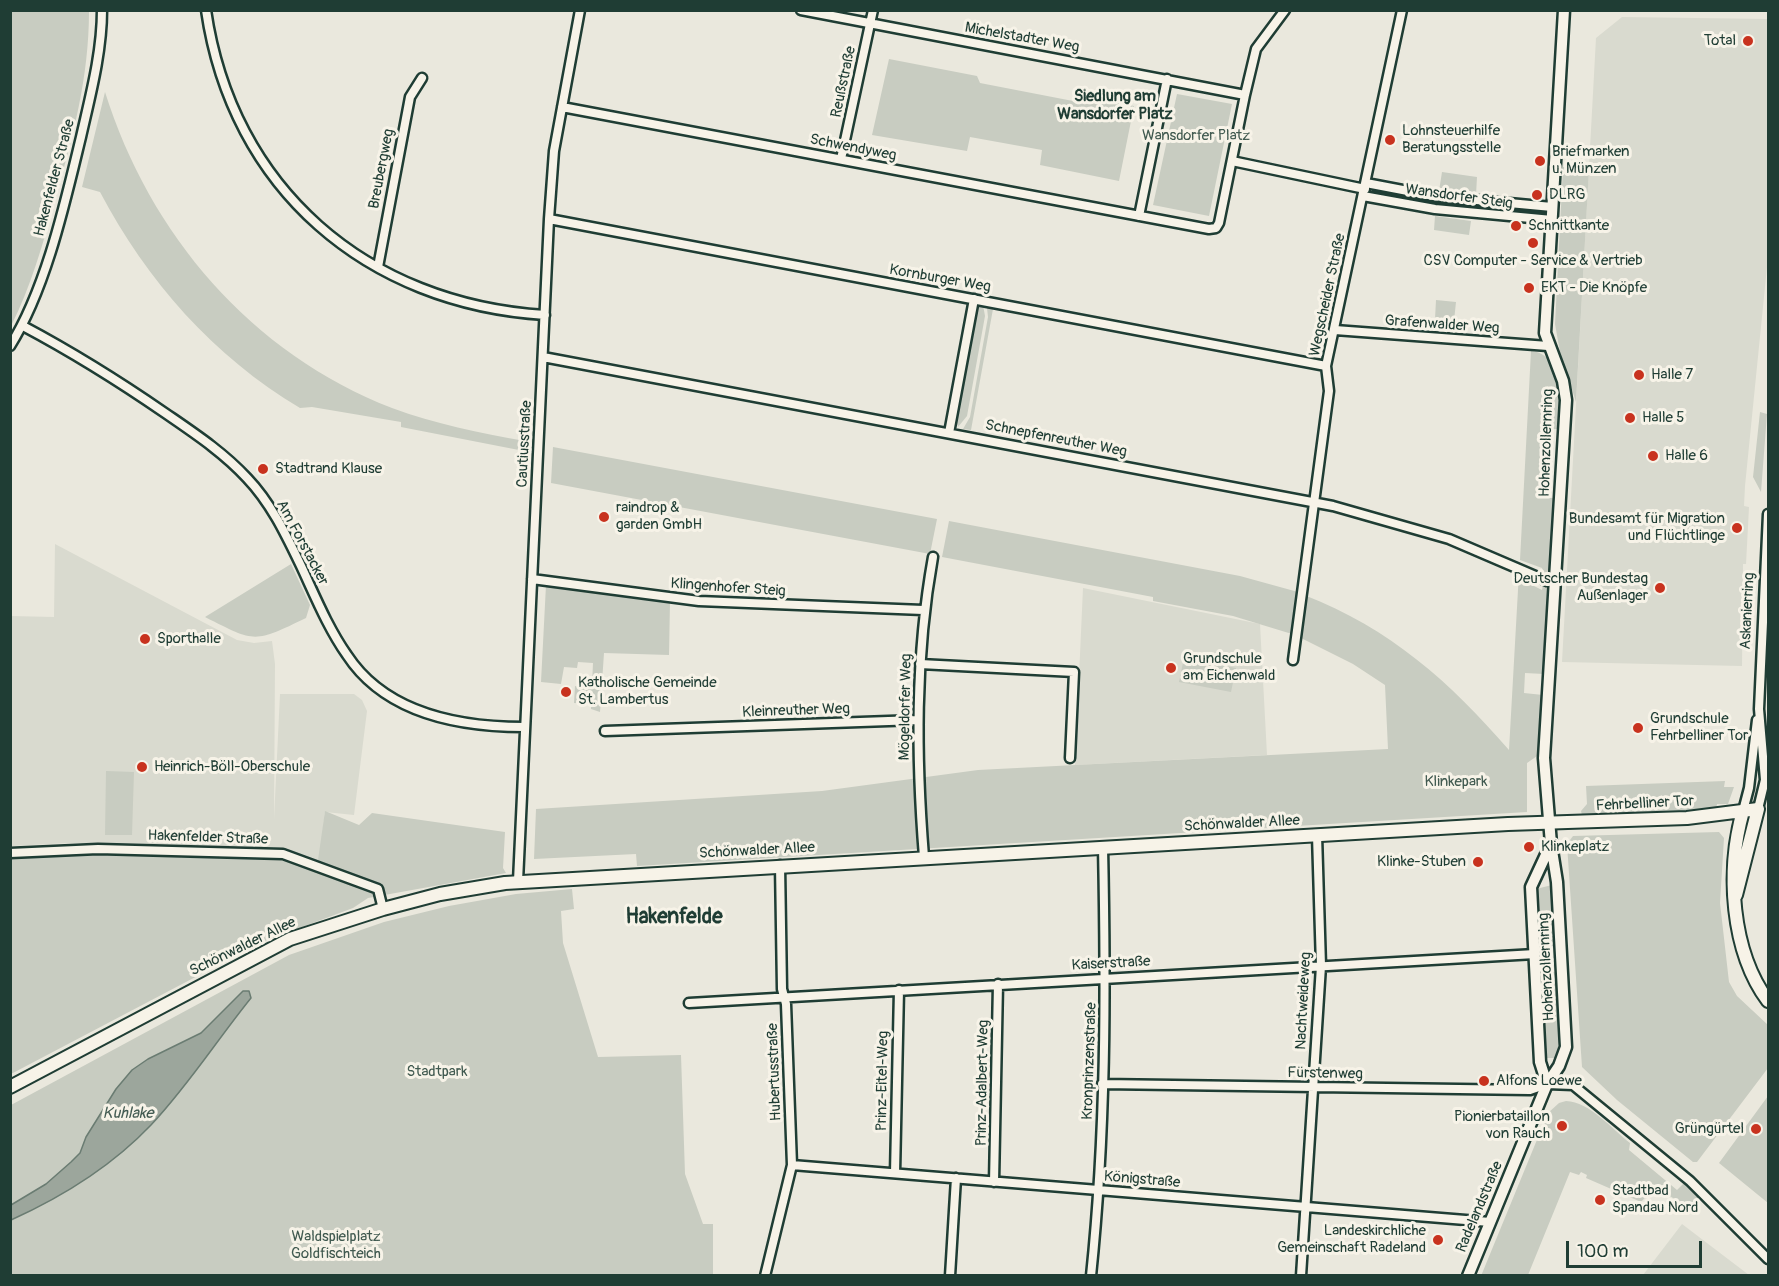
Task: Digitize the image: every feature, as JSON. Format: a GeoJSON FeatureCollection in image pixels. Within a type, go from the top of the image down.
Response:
{"type":"FeatureCollection","features":[{"type":"Feature","properties":{"kind":"main road","name":"Fehrbelliner Tor"},"geometry":{"type":"LineString","coordinates":[[1549,822],[1687,818],[1763,808]]}},
{"type":"Feature","properties":{"kind":"main road","name":"Askanierring"},"geometry":{"type":"LineString","coordinates":[[1736,895],[1763,808]]}},
{"type":"Feature","properties":{"kind":"main road","name":"Askanierring"},"geometry":{"type":"LineString","coordinates":[[1743,812],[1734,847],[1736,895],[1745,960],[1768,1001]]}},
{"type":"Feature","properties":{"kind":"main road","name":"Schönwalder Allee"},"geometry":{"type":"LineString","coordinates":[[10,1087],[290,939],[383,909],[440,894],[518,882],[1549,822]]}},
{"type":"Feature","properties":{"kind":"street","name":"Hakenfelder Straße"},"geometry":{"type":"LineString","coordinates":[[10,346],[23,326],[71,180],[94,83],[102,10]]}},
{"type":"Feature","properties":{"kind":"street"},"geometry":{"type":"LineString","coordinates":[[206,10],[223,84],[264,166],[282,191],[308,218],[340,243],[401,280],[457,301],[545,315]]}},
{"type":"Feature","properties":{"kind":"street","name":"Cautiusstraße"},"geometry":{"type":"LineString","coordinates":[[518,882],[549,219],[554,151],[580,10]]}},
{"type":"Feature","properties":{"kind":"street","name":"Michelstadter Weg"},"geometry":{"type":"LineString","coordinates":[[801,10],[1167,79]]}},
{"type":"Feature","properties":{"kind":"street","name":"Reußstraße"},"geometry":{"type":"LineString","coordinates":[[841,159],[873,10]]}},
{"type":"Feature","properties":{"kind":"street"},"geometry":{"type":"LineString","coordinates":[[1245,95],[1167,79],[1139,216],[1216,228],[1256,49],[1285,10]]}},
{"type":"Feature","properties":{"kind":"street","name":"Wegscheider Straße"},"geometry":{"type":"LineString","coordinates":[[1293,660],[1329,390],[1326,366],[1402,10]]}},
{"type":"Feature","properties":{"kind":"street","name":"Hohenzollernring"},"geometry":{"type":"LineString","coordinates":[[1547,1084],[1559,1066],[1566,1047],[1557,882],[1551,844],[1544,758],[1566,400],[1563,381],[1545,333],[1564,10]]}},
{"type":"Feature","properties":{"kind":"street","name":"Breubergweg"},"geometry":{"type":"LineString","coordinates":[[378,267],[410,97],[422,78]]}},
{"type":"Feature","properties":{"kind":"street","name":"Schwendyweg"},"geometry":{"type":"LineString","coordinates":[[562,107],[1139,216]]}},
{"type":"Feature","properties":{"kind":"street","name":"Wansdorfer Steig"},"geometry":{"type":"LineString","coordinates":[[1232,162],[1365,189],[1445,210],[1552,220]]}},
{"type":"Feature","properties":{"kind":"street","name":"Wansdorfer Steig"},"geometry":{"type":"LineString","coordinates":[[1365,189],[1552,207]]}},
{"type":"Feature","properties":{"kind":"street","name":"Kornburger Weg"},"geometry":{"type":"LineString","coordinates":[[549,219],[1326,366]]}},
{"type":"Feature","properties":{"kind":"street"},"geometry":{"type":"LineString","coordinates":[[949,433],[974,300]]}},
{"type":"Feature","properties":{"kind":"street","name":"Am Forstacker"},"geometry":{"type":"LineString","coordinates":[[23,326],[125,385],[213,446],[243,473],[280,525],[346,655],[374,684],[397,700],[437,717],[524,728]]}},
{"type":"Feature","properties":{"kind":"street","name":"Grafenwalder Weg"},"geometry":{"type":"LineString","coordinates":[[1335,330],[1548,346]]}},
{"type":"Feature","properties":{"kind":"street","name":"Schnepfenreuther Weg"},"geometry":{"type":"LineString","coordinates":[[543,357],[1314,501],[1417,528],[1483,552],[1547,581],[1555,582]]}},
{"type":"Feature","properties":{"kind":"street","name":"Askanierring"},"geometry":{"type":"LineString","coordinates":[[1743,812],[1749,788],[1759,709],[1768,514]]}},
{"type":"Feature","properties":{"kind":"street","name":"Mögeldorfer Weg"},"geometry":{"type":"LineString","coordinates":[[924,857],[917,720],[923,610],[933,557]]}},
{"type":"Feature","properties":{"kind":"street","name":"Klingenhofer Steig"},"geometry":{"type":"LineString","coordinates":[[532,579],[699,601],[923,610]]}},
{"type":"Feature","properties":{"kind":"street"},"geometry":{"type":"LineString","coordinates":[[920,664],[1074,672],[1070,758]]}},
{"type":"Feature","properties":{"kind":"street","name":"Askanierring"},"geometry":{"type":"LineString","coordinates":[[1759,709],[1765,780],[1763,808]]}},
{"type":"Feature","properties":{"kind":"street","name":"Kleinreuther Weg"},"geometry":{"type":"LineString","coordinates":[[605,731],[917,720]]}},
{"type":"Feature","properties":{"kind":"street","name":"Nachtweideweg"},"geometry":{"type":"LineString","coordinates":[[1301,1275],[1321,966],[1317,835]]}},
{"type":"Feature","properties":{"kind":"street","name":"Hohenzollernring"},"geometry":{"type":"LineString","coordinates":[[1547,1084],[1540,1062],[1531,887],[1551,844]]}},
{"type":"Feature","properties":{"kind":"street","name":"Kronprinzenstraße"},"geometry":{"type":"LineString","coordinates":[[1091,1275],[1099,1190],[1106,978],[1102,847]]}},
{"type":"Feature","properties":{"kind":"street","name":"Hakenfelder Straße"},"geometry":{"type":"LineString","coordinates":[[10,853],[98,849],[282,854],[378,889],[383,909]]}},
{"type":"Feature","properties":{"kind":"street","name":"Hubertusstraße"},"geometry":{"type":"LineString","coordinates":[[765,1275],[792,1165],[780,865]]}},
{"type":"Feature","properties":{"kind":"street","name":"Kaiserstraße"},"geometry":{"type":"LineString","coordinates":[[689,1003],[1535,954]]}},
{"type":"Feature","properties":{"kind":"street","name":"Prinz-Adalbert-Weg"},"geometry":{"type":"LineString","coordinates":[[994,1182],[998,984]]}},
{"type":"Feature","properties":{"kind":"street","name":"Prinz-Eitel-Weg"},"geometry":{"type":"LineString","coordinates":[[895,1173],[899,990]]}},
{"type":"Feature","properties":{"kind":"street","name":"Fürstenweg"},"geometry":{"type":"LineString","coordinates":[[1102,1084],[1530,1090],[1547,1084]]}},
{"type":"Feature","properties":{"kind":"street"},"geometry":{"type":"LineString","coordinates":[[1547,1084],[1573,1084],[1690,1181],[1768,1259]]}},
{"type":"Feature","properties":{"kind":"street","name":"Radelandstraße"},"geometry":{"type":"LineString","coordinates":[[1468,1275],[1547,1084]]}},
{"type":"Feature","properties":{"kind":"street","name":"Königstraße"},"geometry":{"type":"LineString","coordinates":[[792,1165],[1490,1222]]}},
{"type":"Feature","properties":{"kind":"street"},"geometry":{"type":"LineString","coordinates":[[950,1275],[956,1179]]}},
{"type":"Feature","properties":{"kind":"shaded area"},"geometry":{"type":"Polygon","coordinates":[[[1622,17],[1768,19],[1768,257],[1745,486],[1744,506],[1749,507],[1746,564],[1743,564],[1742,666],[1562,662],[1596,38],[1622,17]]]}},
{"type":"Feature","properties":{"kind":"shaded area","name":"Heinrich-Böll-Oberschule"},"geometry":{"type":"Polygon","coordinates":[[[55,544],[237,640],[254,643],[272,641],[275,664],[274,819],[280,694],[354,694],[362,700],[367,711],[354,815],[325,812],[319,861],[293,852],[261,847],[70,843],[11,846],[11,616],[54,617],[55,544]]]}},
{"type":"Feature","properties":{"kind":"shaded area","name":"Grundschule am Eichenwald"},"geometry":{"type":"Polygon","coordinates":[[[1083,588],[1260,624],[1267,755],[1075,765],[1083,588]]]}},
{"type":"Feature","properties":{"kind":"shaded area"},"geometry":{"type":"Polygon","coordinates":[[[1682,1224],[1724,1256],[1749,1275],[1643,1275],[1682,1224]]]}},
{"type":"Feature","properties":{"kind":"green space"},"geometry":{"type":"Polygon","coordinates":[[[10,11],[89,11],[86,60],[74,130],[41,249],[25,296],[11,326],[10,11]]]}},
{"type":"Feature","properties":{"kind":"green space"},"geometry":{"type":"Polygon","coordinates":[[[889,59],[977,76],[980,83],[1073,101],[1076,95],[1134,106],[1119,181],[1040,165],[1042,150],[970,137],[967,151],[872,135],[889,59]]]}},
{"type":"Feature","properties":{"kind":"green space"},"geometry":{"type":"Polygon","coordinates":[[[105,92],[124,144],[149,194],[178,240],[212,283],[251,322],[294,356],[341,384],[392,408],[425,419],[525,441],[524,451],[401,427],[401,422],[312,407],[300,408],[239,365],[185,314],[161,286],[139,256],[100,192],[82,187],[105,92]]]}},
{"type":"Feature","properties":{"kind":"green space","name":"Wansdorfer Platz"},"geometry":{"type":"Polygon","coordinates":[[[1177,94],[1232,104],[1209,216],[1153,205],[1177,94]]]}},
{"type":"Feature","properties":{"kind":"green space"},"geometry":{"type":"Polygon","coordinates":[[[1563,167],[1589,169],[1576,402],[1560,352],[1555,324],[1563,167]]]}},
{"type":"Feature","properties":{"kind":"green space"},"geometry":{"type":"Polygon","coordinates":[[[1442,172],[1477,177],[1476,195],[1439,191],[1442,172]]]}},
{"type":"Feature","properties":{"kind":"green space"},"geometry":{"type":"Polygon","coordinates":[[[1380,189],[1494,207],[1538,210],[1538,216],[1467,211],[1379,195],[1380,189]]]}},
{"type":"Feature","properties":{"kind":"green space"},"geometry":{"type":"Polygon","coordinates":[[[1435,216],[1471,221],[1469,235],[1434,230],[1435,216]]]}},
{"type":"Feature","properties":{"kind":"green space"},"geometry":{"type":"Polygon","coordinates":[[[1436,300],[1456,302],[1454,321],[1435,319],[1436,300]]]}},
{"type":"Feature","properties":{"kind":"green space"},"geometry":{"type":"Polygon","coordinates":[[[983,305],[985,316],[967,416],[958,427],[955,416],[975,310],[983,305]]]}},
{"type":"Feature","properties":{"kind":"green space"},"geometry":{"type":"Polygon","coordinates":[[[987,308],[993,309],[971,430],[963,429],[970,417],[988,317],[987,308]]]}},
{"type":"Feature","properties":{"kind":"green space"},"geometry":{"type":"Polygon","coordinates":[[[1531,351],[1542,354],[1550,361],[1555,371],[1560,395],[1559,429],[1550,429],[1546,498],[1555,498],[1550,568],[1544,576],[1542,568],[1520,560],[1531,351]]]}},
{"type":"Feature","properties":{"kind":"green space"},"geometry":{"type":"Polygon","coordinates":[[[1760,412],[1767,414],[1761,492],[1753,477],[1760,412]]]}},
{"type":"Feature","properties":{"kind":"green space"},"geometry":{"type":"Polygon","coordinates":[[[553,447],[937,519],[930,554],[551,483],[553,447]]]}},
{"type":"Feature","properties":{"kind":"green space"},"geometry":{"type":"Polygon","coordinates":[[[949,521],[1240,576],[1298,592],[1292,634],[1233,616],[1153,601],[1153,597],[942,557],[949,521]]]}},
{"type":"Feature","properties":{"kind":"green space"},"geometry":{"type":"Polygon","coordinates":[[[291,564],[310,605],[306,618],[265,636],[255,637],[235,632],[205,617],[291,564]]]}},
{"type":"Feature","properties":{"kind":"green space","name":"Klinkepark"},"geometry":{"type":"Polygon","coordinates":[[[1519,572],[1530,577],[1530,584],[1542,590],[1543,584],[1546,586],[1549,593],[1544,674],[1525,673],[1524,693],[1543,695],[1540,754],[1527,763],[1527,812],[637,866],[636,854],[534,859],[536,809],[822,791],[978,770],[1388,749],[1385,685],[1353,664],[1299,637],[1304,595],[1364,624],[1417,659],[1464,701],[1509,750],[1519,572]]]}},
{"type":"Feature","properties":{"kind":"green space"},"geometry":{"type":"Polygon","coordinates":[[[546,585],[670,602],[669,655],[604,653],[600,712],[591,709],[591,704],[574,703],[575,686],[588,689],[588,685],[592,685],[593,663],[578,662],[577,668],[564,667],[561,684],[541,682],[546,585]]]}},
{"type":"Feature","properties":{"kind":"green space"},"geometry":{"type":"Polygon","coordinates":[[[1184,658],[1236,668],[1231,692],[1179,682],[1184,658]]]}},
{"type":"Feature","properties":{"kind":"green space"},"geometry":{"type":"Polygon","coordinates":[[[106,771],[134,772],[132,835],[105,835],[106,771]]]}},
{"type":"Feature","properties":{"kind":"green space"},"geometry":{"type":"Polygon","coordinates":[[[1725,781],[1724,787],[1734,787],[1728,804],[1717,804],[1716,810],[1582,815],[1581,811],[1587,804],[1586,786],[1725,781]]]}},
{"type":"Feature","properties":{"kind":"green space"},"geometry":{"type":"Polygon","coordinates":[[[325,811],[359,825],[372,813],[505,832],[503,868],[506,873],[368,898],[353,908],[262,942],[11,1074],[11,858],[98,853],[290,860],[293,852],[318,860],[325,811]]]}},
{"type":"Feature","properties":{"kind":"green space"},"geometry":{"type":"Polygon","coordinates":[[[1719,832],[1724,838],[1720,903],[1729,982],[1737,996],[1768,1025],[1768,1068],[1697,1162],[1693,1162],[1617,1100],[1582,1067],[1567,844],[1573,836],[1719,832]]]}},
{"type":"Feature","properties":{"kind":"green space"},"geometry":{"type":"Polygon","coordinates":[[[1552,885],[1555,946],[1539,947],[1536,889],[1552,885]]]}},
{"type":"Feature","properties":{"kind":"green space","name":"Stadtpark"},"geometry":{"type":"Polygon","coordinates":[[[572,889],[574,909],[561,911],[563,943],[598,1057],[681,1055],[685,1174],[703,1224],[713,1224],[713,1275],[11,1276],[11,1105],[289,955],[384,922],[449,906],[516,894],[572,889]]]}},
{"type":"Feature","properties":{"kind":"green space"},"geometry":{"type":"Polygon","coordinates":[[[1557,972],[1560,1029],[1557,1058],[1545,1058],[1541,973],[1557,972]]]}},
{"type":"Feature","properties":{"kind":"green space","name":"Grüngürtel"},"geometry":{"type":"Polygon","coordinates":[[[1768,1096],[1768,1203],[1719,1163],[1768,1096]]]}},
{"type":"Feature","properties":{"kind":"green space"},"geometry":{"type":"Polygon","coordinates":[[[1566,1101],[1584,1106],[1600,1117],[1630,1143],[1629,1150],[1677,1190],[1684,1183],[1697,1193],[1699,1202],[1691,1209],[1655,1187],[1641,1202],[1586,1178],[1587,1175],[1581,1172],[1579,1175],[1570,1172],[1528,1275],[1481,1276],[1548,1113],[1559,1103],[1566,1101]]]}},
{"type":"Feature","properties":{"kind":"water","name":"Kuhlake"},"geometry":{"type":"Polygon","coordinates":[[[243,991],[249,991],[251,998],[177,1095],[136,1140],[86,1179],[11,1220],[11,1205],[46,1184],[80,1153],[86,1137],[116,1089],[132,1070],[148,1059],[201,1033],[243,991]]]}},
{"type":"Feature","properties":{"kind":"place","name":"Total"},"geometry":{"type":"Point","coordinates":[1748,41]}},
{"type":"Feature","properties":{"kind":"place","name":"Lohnsteuerhilfe Beratungsstelle"},"geometry":{"type":"Point","coordinates":[1390,140]}},
{"type":"Feature","properties":{"kind":"place","name":"Briefmarken u. Münzen"},"geometry":{"type":"Point","coordinates":[1540,161]}},
{"type":"Feature","properties":{"kind":"place","name":"DLRG"},"geometry":{"type":"Point","coordinates":[1537,195]}},
{"type":"Feature","properties":{"kind":"place","name":"Schnittkante"},"geometry":{"type":"Point","coordinates":[1516,226]}},
{"type":"Feature","properties":{"kind":"place","name":"CSV Computer - Service & Vertrieb"},"geometry":{"type":"Point","coordinates":[1533,243]}},
{"type":"Feature","properties":{"kind":"place","name":"EKT - Die Knöpfe"},"geometry":{"type":"Point","coordinates":[1529,288]}},
{"type":"Feature","properties":{"kind":"place","name":"Halle 7"},"geometry":{"type":"Point","coordinates":[1639,375]}},
{"type":"Feature","properties":{"kind":"place","name":"Halle 5"},"geometry":{"type":"Point","coordinates":[1630,418]}},
{"type":"Feature","properties":{"kind":"place","name":"Halle 6"},"geometry":{"type":"Point","coordinates":[1653,456]}},
{"type":"Feature","properties":{"kind":"place","name":"Stadtrand Klause"},"geometry":{"type":"Point","coordinates":[263,469]}},
{"type":"Feature","properties":{"kind":"place","name":"raindrop & garden GmbH"},"geometry":{"type":"Point","coordinates":[604,517]}},
{"type":"Feature","properties":{"kind":"place","name":"Bundesamt für Migration und Flüchtlinge"},"geometry":{"type":"Point","coordinates":[1737,528]}},
{"type":"Feature","properties":{"kind":"place","name":"Deutscher Bundestag Außenlager"},"geometry":{"type":"Point","coordinates":[1660,588]}},
{"type":"Feature","properties":{"kind":"place","name":"Sporthalle"},"geometry":{"type":"Point","coordinates":[145,639]}},
{"type":"Feature","properties":{"kind":"place","name":"Grundschule am Eichenwald"},"geometry":{"type":"Point","coordinates":[1171,668]}},
{"type":"Feature","properties":{"kind":"place","name":"Katholische Gemeinde St. Lambertus"},"geometry":{"type":"Point","coordinates":[566,692]}},
{"type":"Feature","properties":{"kind":"place","name":"Grundschule Fehrbelliner Tor"},"geometry":{"type":"Point","coordinates":[1638,728]}},
{"type":"Feature","properties":{"kind":"place","name":"Heinrich-Böll-Oberschule"},"geometry":{"type":"Point","coordinates":[142,767]}},
{"type":"Feature","properties":{"kind":"place","name":"Klinkeplatz"},"geometry":{"type":"Point","coordinates":[1529,847]}},
{"type":"Feature","properties":{"kind":"place","name":"Klinke-Stuben"},"geometry":{"type":"Point","coordinates":[1478,862]}},
{"type":"Feature","properties":{"kind":"place","name":"Alfons Loewe"},"geometry":{"type":"Point","coordinates":[1484,1081]}},
{"type":"Feature","properties":{"kind":"place","name":"Pionierbataillon von Rauch"},"geometry":{"type":"Point","coordinates":[1562,1126]}},
{"type":"Feature","properties":{"kind":"place","name":"Grüngürtel"},"geometry":{"type":"Point","coordinates":[1756,1129]}},
{"type":"Feature","properties":{"kind":"place","name":"Stadtbad Spandau Nord"},"geometry":{"type":"Point","coordinates":[1600,1200]}},
{"type":"Feature","properties":{"kind":"place","name":"Landeskirchliche Gemeinschaft Radeland"},"geometry":{"type":"Point","coordinates":[1438,1240]}},
{"type":"Feature","properties":{"kind":"district","name":"Siedlung am Wansdorfer Platz"},"geometry":{"type":"Point","coordinates":[1115,106]}},
{"type":"Feature","properties":{"kind":"district","name":"Hakenfelde"},"geometry":{"type":"Point","coordinates":[674,918]}},
{"type":"Feature","properties":{"kind":"park label","name":"Waldspielplatz Goldfischteich"},"geometry":{"type":"Point","coordinates":[336,1246]}}]}
